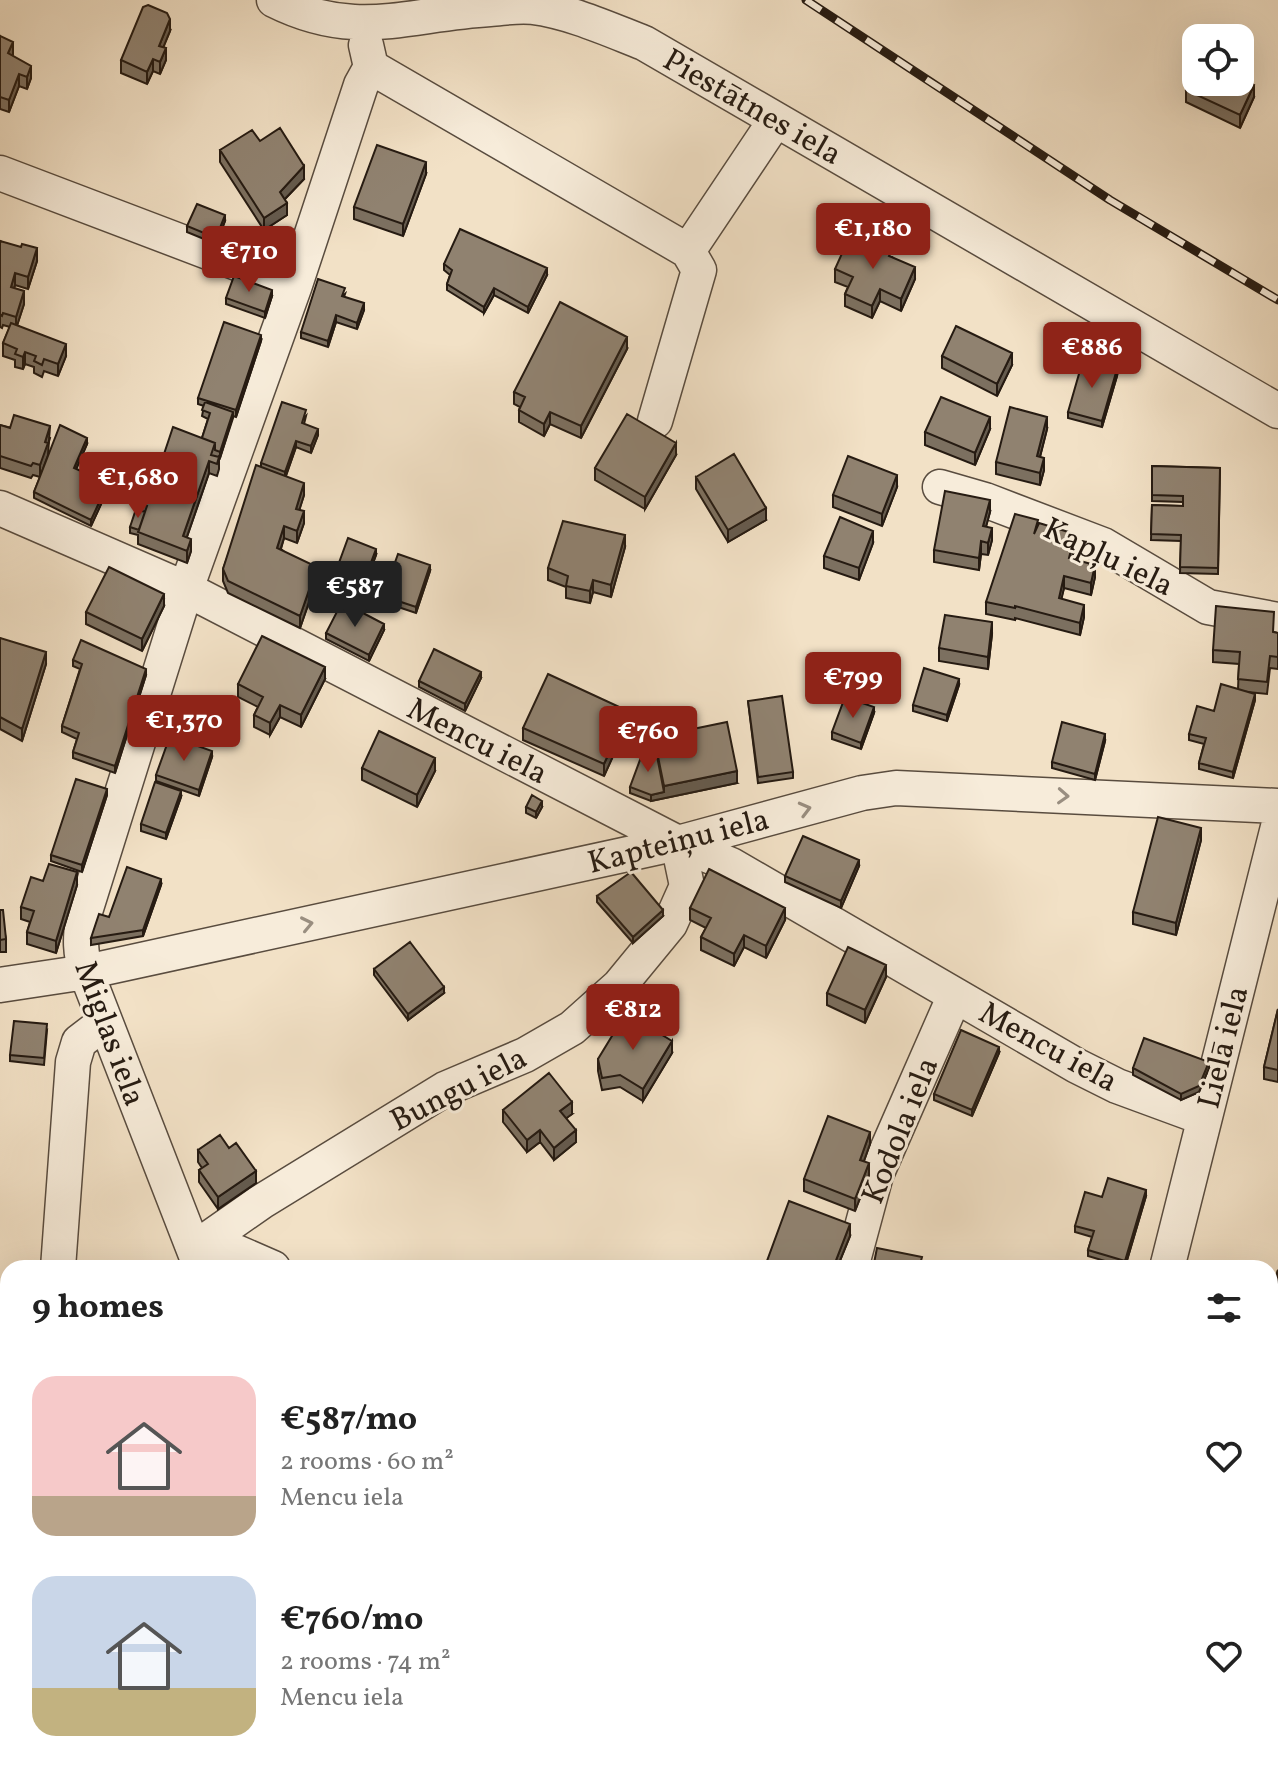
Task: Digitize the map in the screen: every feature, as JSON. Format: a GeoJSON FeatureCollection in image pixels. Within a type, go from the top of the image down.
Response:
{"type":"FeatureCollection","features":[{"type":"Feature","properties":{"kind":"street","name":"Piestātnes iela"},"geometry":{"type":"LineString","coordinates":[[274,0],[320,19],[363,24],[448,12],[531,7],[586,20],[644,43],[1278,411]]}},
{"type":"Feature","properties":{"kind":"street"},"geometry":{"type":"LineString","coordinates":[[363,24],[371,67],[688,251],[699,270],[655,421]]}},
{"type":"Feature","properties":{"kind":"street","name":"Miglas iela"},"geometry":{"type":"LineString","coordinates":[[197,1258],[86,972],[79,950],[83,918],[186,589],[295,285],[361,85],[371,67]]}},
{"type":"Feature","properties":{"kind":"street"},"geometry":{"type":"LineString","coordinates":[[688,251],[775,121]]}},
{"type":"Feature","properties":{"kind":"street"},"geometry":{"type":"LineString","coordinates":[[0,173],[295,285]]}},
{"type":"Feature","properties":{"kind":"street","name":"Kapļu iela"},"geometry":{"type":"LineString","coordinates":[[940,487],[985,500],[1103,545],[1208,607],[1278,620]]}},
{"type":"Feature","properties":{"kind":"street","name":"Mencu iela"},"geometry":{"type":"LineString","coordinates":[[0,508],[186,589],[678,843],[731,865],[1077,1066],[1117,1086],[1204,1118]]}},
{"type":"Feature","properties":{"kind":"street","name":"Kapteiņu iela"},"geometry":{"type":"LineString","coordinates":[[0,985],[86,972],[678,843],[862,793],[896,788],[1278,806]]}},
{"type":"Feature","properties":{"kind":"street","name":"Lielā iela"},"geometry":{"type":"LineString","coordinates":[[1169,1260],[1278,827]]}},
{"type":"Feature","properties":{"kind":"street","name":"Bungu iela"},"geometry":{"type":"LineString","coordinates":[[197,1258],[261,1202],[445,1089],[525,1055],[572,1028],[619,986],[670,924],[687,886],[678,843]]}},
{"type":"Feature","properties":{"kind":"street","name":"Kodola iela"},"geometry":{"type":"LineString","coordinates":[[853,1260],[876,1175],[955,995]]}},
{"type":"Feature","properties":{"kind":"street"},"geometry":{"type":"LineString","coordinates":[[59,1260],[73,1062],[79,1042],[105,1022]]}},
{"type":"Feature","properties":{"kind":"street"},"geometry":{"type":"LineString","coordinates":[[197,1258],[227,1248],[255,1260]]}},
{"type":"Feature","properties":{"kind":"building"},"geometry":{"type":"Polygon","coordinates":[[[148,5],[167,13],[170,19],[159,46],[166,48],[160,62],[153,59],[147,72],[121,60],[143,7],[148,5]]]}},
{"type":"Feature","properties":{"kind":"building"},"geometry":{"type":"Polygon","coordinates":[[[0,36],[13,42],[8,53],[31,66],[27,77],[19,74],[9,100],[0,97],[0,36]]]}},
{"type":"Feature","properties":{"kind":"building"},"geometry":{"type":"Polygon","coordinates":[[[1199,96],[1249,96],[1240,115],[1199,96]]]}},
{"type":"Feature","properties":{"kind":"building"},"geometry":{"type":"Polygon","coordinates":[[[280,128],[304,166],[280,192],[287,203],[264,218],[220,150],[252,130],[260,141],[280,128]]]}},
{"type":"Feature","properties":{"kind":"building"},"geometry":{"type":"Polygon","coordinates":[[[377,145],[426,162],[403,224],[354,207],[377,145]]]}},
{"type":"Feature","properties":{"kind":"building"},"geometry":{"type":"Polygon","coordinates":[[[197,204],[225,215],[216,238],[187,226],[197,204]]]}},
{"type":"Feature","properties":{"kind":"building"},"geometry":{"type":"Polygon","coordinates":[[[460,229],[547,268],[528,307],[494,288],[484,307],[447,284],[452,270],[444,264],[460,229]]]}},
{"type":"Feature","properties":{"kind":"building"},"geometry":{"type":"Polygon","coordinates":[[[849,238],[868,246],[870,241],[892,250],[889,256],[915,267],[901,299],[880,289],[872,306],[845,294],[853,277],[835,269],[849,238]]]}},
{"type":"Feature","properties":{"kind":"building"},"geometry":{"type":"Polygon","coordinates":[[[0,241],[37,248],[28,277],[15,273],[11,287],[24,291],[16,317],[0,315],[0,241]]]}},
{"type":"Feature","properties":{"kind":"building"},"geometry":{"type":"Polygon","coordinates":[[[234,276],[272,290],[265,312],[226,298],[234,276]]]}},
{"type":"Feature","properties":{"kind":"building"},"geometry":{"type":"Polygon","coordinates":[[[318,279],[345,288],[342,296],[364,303],[357,323],[336,315],[328,341],[301,332],[318,279]]]}},
{"type":"Feature","properties":{"kind":"building"},"geometry":{"type":"Polygon","coordinates":[[[560,302],[627,337],[581,426],[550,412],[544,424],[519,410],[525,397],[514,392],[560,302]]]}},
{"type":"Feature","properties":{"kind":"building"},"geometry":{"type":"Polygon","coordinates":[[[224,322],[261,335],[236,410],[198,398],[224,322]]]}},
{"type":"Feature","properties":{"kind":"building"},"geometry":{"type":"Polygon","coordinates":[[[11,323],[66,344],[58,364],[44,359],[42,365],[34,361],[36,356],[25,352],[23,357],[15,354],[17,349],[3,343],[11,323]]]}},
{"type":"Feature","properties":{"kind":"building"},"geometry":{"type":"Polygon","coordinates":[[[956,326],[1012,353],[997,384],[942,356],[956,326]]]}},
{"type":"Feature","properties":{"kind":"building"},"geometry":{"type":"Polygon","coordinates":[[[1083,360],[1117,369],[1102,421],[1068,412],[1083,360]]]}},
{"type":"Feature","properties":{"kind":"building"},"geometry":{"type":"Polygon","coordinates":[[[941,397],[990,417],[975,453],[925,432],[941,397]]]}},
{"type":"Feature","properties":{"kind":"building"},"geometry":{"type":"Polygon","coordinates":[[[205,402],[233,412],[220,452],[215,450],[215,443],[202,438],[210,413],[202,410],[205,402]]]}},
{"type":"Feature","properties":{"kind":"building"},"geometry":{"type":"Polygon","coordinates":[[[282,402],[306,410],[302,423],[318,429],[311,446],[296,441],[285,472],[261,463],[282,402]]]}},
{"type":"Feature","properties":{"kind":"building"},"geometry":{"type":"Polygon","coordinates":[[[1010,407],[1047,417],[1037,456],[1044,458],[1040,473],[996,462],[1010,407]]]}},
{"type":"Feature","properties":{"kind":"building"},"geometry":{"type":"Polygon","coordinates":[[[627,414],[676,443],[645,497],[595,468],[627,414]]]}},
{"type":"Feature","properties":{"kind":"building"},"geometry":{"type":"Polygon","coordinates":[[[14,415],[50,426],[40,465],[33,463],[31,466],[0,456],[0,425],[10,428],[14,415]]]}},
{"type":"Feature","properties":{"kind":"building"},"geometry":{"type":"Polygon","coordinates":[[[60,425],[87,438],[74,468],[108,483],[91,520],[34,492],[60,425]]]}},
{"type":"Feature","properties":{"kind":"building"},"geometry":{"type":"Polygon","coordinates":[[[173,427],[215,443],[211,455],[219,457],[217,464],[209,461],[183,536],[191,539],[187,551],[138,532],[147,506],[141,504],[144,497],[149,500],[152,491],[136,485],[134,490],[128,488],[136,464],[151,469],[153,462],[158,465],[158,472],[173,427]]]}},
{"type":"Feature","properties":{"kind":"building"},"geometry":{"type":"Polygon","coordinates":[[[734,454],[766,508],[728,530],[696,477],[734,454]]]}},
{"type":"Feature","properties":{"kind":"building"},"geometry":{"type":"Polygon","coordinates":[[[848,456],[897,475],[882,514],[833,495],[848,456]]]}},
{"type":"Feature","properties":{"kind":"building"},"geometry":{"type":"Polygon","coordinates":[[[256,465],[304,483],[296,509],[304,511],[297,531],[284,526],[277,548],[317,567],[300,616],[228,581],[223,569],[256,465]]]}},
{"type":"Feature","properties":{"kind":"building"},"geometry":{"type":"Polygon","coordinates":[[[1152,466],[1220,468],[1218,568],[1180,567],[1181,535],[1151,534],[1152,505],[1183,506],[1183,496],[1152,495],[1152,466]]]}},
{"type":"Feature","properties":{"kind":"building"},"geometry":{"type":"Polygon","coordinates":[[[945,491],[990,500],[983,526],[992,528],[988,543],[981,541],[979,558],[934,550],[945,491]]]}},
{"type":"Feature","properties":{"kind":"building"},"geometry":{"type":"Polygon","coordinates":[[[136,509],[145,512],[139,530],[130,527],[136,509]]]}},
{"type":"Feature","properties":{"kind":"building"},"geometry":{"type":"Polygon","coordinates":[[[1015,514],[1038,520],[1034,534],[1039,523],[1075,534],[1069,558],[1095,565],[1091,583],[1064,576],[1059,598],[1084,605],[1080,623],[1015,606],[986,602],[1015,514]]]}},
{"type":"Feature","properties":{"kind":"building"},"geometry":{"type":"Polygon","coordinates":[[[840,517],[873,531],[859,568],[824,556],[840,517]]]}},
{"type":"Feature","properties":{"kind":"building"},"geometry":{"type":"Polygon","coordinates":[[[563,521],[625,535],[611,585],[593,580],[590,591],[566,586],[568,576],[548,568],[563,521]]]}},
{"type":"Feature","properties":{"kind":"building"},"geometry":{"type":"Polygon","coordinates":[[[348,538],[376,549],[360,592],[332,582],[348,538]]]}},
{"type":"Feature","properties":{"kind":"building"},"geometry":{"type":"Polygon","coordinates":[[[398,554],[430,565],[416,607],[383,596],[398,554]]]}},
{"type":"Feature","properties":{"kind":"building"},"geometry":{"type":"Polygon","coordinates":[[[109,567],[164,594],[142,639],[86,612],[109,567]]]}},
{"type":"Feature","properties":{"kind":"building"},"geometry":{"type":"Polygon","coordinates":[[[342,602],[384,624],[369,655],[326,633],[342,602]]]}},
{"type":"Feature","properties":{"kind":"building"},"geometry":{"type":"Polygon","coordinates":[[[1216,606],[1274,612],[1273,632],[1278,633],[1278,657],[1270,656],[1267,682],[1238,679],[1240,652],[1213,650],[1216,606]]]}},
{"type":"Feature","properties":{"kind":"building"},"geometry":{"type":"Polygon","coordinates":[[[945,615],[992,622],[988,657],[939,648],[945,615]]]}},
{"type":"Feature","properties":{"kind":"building"},"geometry":{"type":"Polygon","coordinates":[[[262,636],[325,667],[301,715],[280,705],[270,723],[254,715],[263,697],[238,684],[262,636]]]}},
{"type":"Feature","properties":{"kind":"building"},"geometry":{"type":"Polygon","coordinates":[[[0,638],[46,652],[22,729],[0,717],[0,638]]]}},
{"type":"Feature","properties":{"kind":"building"},"geometry":{"type":"Polygon","coordinates":[[[81,640],[146,669],[115,766],[73,752],[79,733],[62,726],[82,664],[73,660],[81,640]]]}},
{"type":"Feature","properties":{"kind":"building"},"geometry":{"type":"Polygon","coordinates":[[[434,649],[481,672],[465,704],[419,681],[434,649]]]}},
{"type":"Feature","properties":{"kind":"building"},"geometry":{"type":"Polygon","coordinates":[[[924,668],[959,679],[947,715],[913,705],[924,668]]]}},
{"type":"Feature","properties":{"kind":"building"},"geometry":{"type":"Polygon","coordinates":[[[548,674],[628,711],[604,764],[523,728],[548,674]]]}},
{"type":"Feature","properties":{"kind":"building"},"geometry":{"type":"Polygon","coordinates":[[[1221,684],[1255,694],[1233,772],[1199,763],[1206,738],[1189,734],[1197,706],[1214,711],[1221,684]]]}},
{"type":"Feature","properties":{"kind":"building"},"geometry":{"type":"Polygon","coordinates":[[[782,696],[793,772],[758,777],[748,701],[782,696]]]}},
{"type":"Feature","properties":{"kind":"building"},"geometry":{"type":"Polygon","coordinates":[[[845,697],[874,707],[861,743],[832,732],[845,697]]]}},
{"type":"Feature","properties":{"kind":"building"},"geometry":{"type":"Polygon","coordinates":[[[727,722],[737,771],[664,786],[654,737],[727,722]]]}},
{"type":"Feature","properties":{"kind":"building"},"geometry":{"type":"Polygon","coordinates":[[[1062,722],[1105,734],[1095,774],[1052,762],[1062,722]]]}},
{"type":"Feature","properties":{"kind":"building"},"geometry":{"type":"Polygon","coordinates":[[[379,731],[435,758],[417,795],[362,768],[379,731]]]}},
{"type":"Feature","properties":{"kind":"building"},"geometry":{"type":"Polygon","coordinates":[[[170,736],[212,751],[199,790],[156,775],[170,736]]]}},
{"type":"Feature","properties":{"kind":"building"},"geometry":{"type":"Polygon","coordinates":[[[644,749],[656,751],[664,792],[651,795],[630,787],[644,749]]]}},
{"type":"Feature","properties":{"kind":"building"},"geometry":{"type":"Polygon","coordinates":[[[76,779],[107,789],[82,865],[51,855],[76,779]]]}},
{"type":"Feature","properties":{"kind":"building"},"geometry":{"type":"Polygon","coordinates":[[[155,782],[181,791],[166,833],[141,824],[155,782]]]}},
{"type":"Feature","properties":{"kind":"building"},"geometry":{"type":"Polygon","coordinates":[[[532,795],[542,801],[536,812],[526,807],[532,795]]]}},
{"type":"Feature","properties":{"kind":"building"},"geometry":{"type":"Polygon","coordinates":[[[1158,817],[1201,828],[1176,923],[1133,912],[1158,817]]]}},
{"type":"Feature","properties":{"kind":"building"},"geometry":{"type":"Polygon","coordinates":[[[803,836],[859,860],[841,901],[785,876],[803,836]]]}},
{"type":"Feature","properties":{"kind":"building"},"geometry":{"type":"Polygon","coordinates":[[[49,864],[77,872],[56,941],[27,932],[34,911],[21,907],[31,877],[43,881],[49,864]]]}},
{"type":"Feature","properties":{"kind":"building"},"geometry":{"type":"Polygon","coordinates":[[[127,867],[161,879],[143,930],[91,938],[99,914],[109,917],[127,867]]]}},
{"type":"Feature","properties":{"kind":"building"},"geometry":{"type":"Polygon","coordinates":[[[709,869],[785,908],[766,946],[744,935],[734,954],[701,937],[711,918],[690,908],[709,869]]]}},
{"type":"Feature","properties":{"kind":"building"},"geometry":{"type":"Polygon","coordinates":[[[631,872],[663,910],[633,937],[597,896],[631,872]]]}},
{"type":"Feature","properties":{"kind":"building"},"geometry":{"type":"Polygon","coordinates":[[[0,910],[3,910],[6,939],[0,940],[0,910]]]}},
{"type":"Feature","properties":{"kind":"building"},"geometry":{"type":"Polygon","coordinates":[[[410,942],[444,987],[408,1014],[374,969],[410,942]]]}},
{"type":"Feature","properties":{"kind":"building"},"geometry":{"type":"Polygon","coordinates":[[[848,947],[886,965],[865,1010],[827,993],[848,947]]]}},
{"type":"Feature","properties":{"kind":"building"},"geometry":{"type":"Polygon","coordinates":[[[1278,1009],[1278,1070],[1264,1067],[1278,1009]]]}},
{"type":"Feature","properties":{"kind":"building"},"geometry":{"type":"Polygon","coordinates":[[[626,1013],[672,1041],[643,1089],[620,1075],[602,1078],[598,1059],[626,1013]]]}},
{"type":"Feature","properties":{"kind":"building"},"geometry":{"type":"Polygon","coordinates":[[[14,1021],[47,1024],[44,1058],[10,1055],[14,1021]]]}},
{"type":"Feature","properties":{"kind":"building"},"geometry":{"type":"Polygon","coordinates":[[[961,1030],[999,1047],[972,1110],[934,1094],[961,1030]]]}},
{"type":"Feature","properties":{"kind":"building"},"geometry":{"type":"Polygon","coordinates":[[[1144,1038],[1209,1062],[1199,1086],[1181,1094],[1133,1068],[1144,1038]]]}},
{"type":"Feature","properties":{"kind":"building"},"geometry":{"type":"Polygon","coordinates":[[[549,1073],[572,1102],[560,1111],[576,1130],[554,1148],[540,1130],[527,1140],[503,1110],[549,1073]]]}},
{"type":"Feature","properties":{"kind":"building"},"geometry":{"type":"Polygon","coordinates":[[[828,1116],[870,1132],[860,1160],[869,1163],[855,1199],[804,1179],[828,1116]]]}},
{"type":"Feature","properties":{"kind":"building"},"geometry":{"type":"Polygon","coordinates":[[[220,1135],[229,1148],[236,1143],[256,1171],[218,1197],[199,1170],[208,1164],[198,1150],[220,1135]]]}},
{"type":"Feature","properties":{"kind":"building"},"geometry":{"type":"Polygon","coordinates":[[[1108,1178],[1146,1190],[1125,1260],[1088,1250],[1094,1231],[1075,1226],[1085,1192],[1102,1197],[1108,1178]]]}},
{"type":"Feature","properties":{"kind":"building"},"geometry":{"type":"Polygon","coordinates":[[[789,1201],[850,1224],[836,1260],[767,1260],[789,1201]]]}},
{"type":"Feature","properties":{"kind":"building"},"geometry":{"type":"Polygon","coordinates":[[[877,1248],[922,1257],[921,1260],[875,1260],[877,1248]]]}},
{"type":"Feature","properties":{"kind":"railway"},"geometry":{"type":"LineString","coordinates":[[806,0],[1110,200],[1278,300]]}}]}
